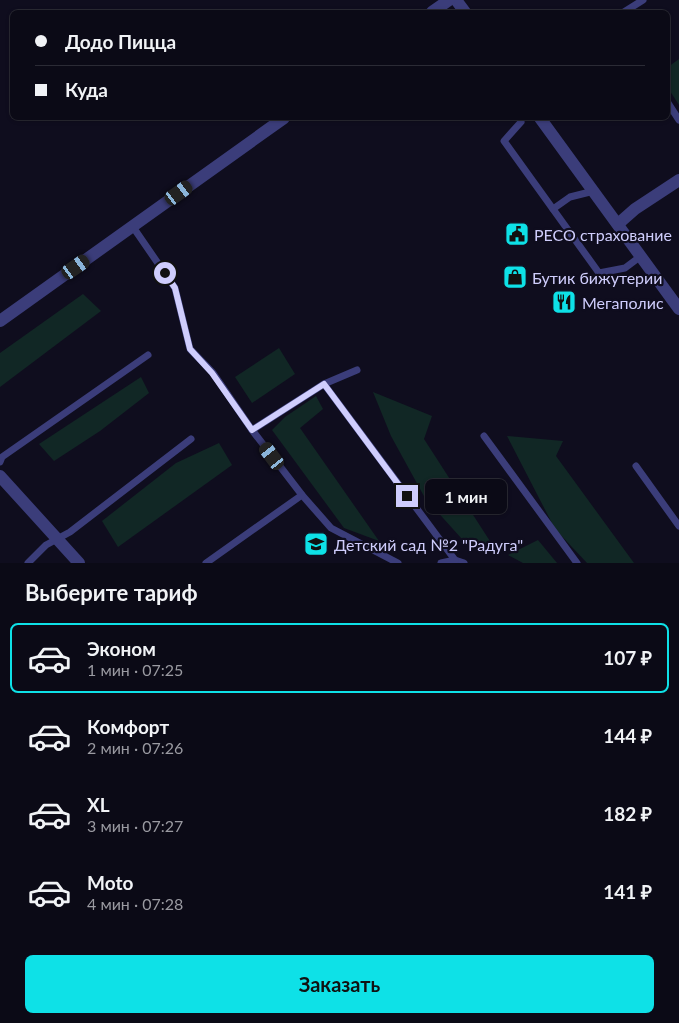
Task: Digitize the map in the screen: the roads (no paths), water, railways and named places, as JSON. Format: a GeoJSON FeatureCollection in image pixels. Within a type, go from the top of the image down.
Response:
{"type":"FeatureCollection","features":[{"type":"Feature","properties":{"kind":"street"},"geometry":{"type":"LineString","coordinates":[[435,10],[448,0]]}},
{"type":"Feature","properties":{"kind":"street"},"geometry":{"type":"LineString","coordinates":[[0,320],[281,120]]}},
{"type":"Feature","properties":{"kind":"street"},"geometry":{"type":"LineString","coordinates":[[541,120],[679,310]]}},
{"type":"Feature","properties":{"kind":"street"},"geometry":{"type":"LineString","coordinates":[[618,224],[635,209],[679,180]]}},
{"type":"Feature","properties":{"kind":"street"},"geometry":{"type":"LineString","coordinates":[[0,476],[79,563]]}},
{"type":"Feature","properties":{"kind":"lane"},"geometry":{"type":"LineString","coordinates":[[627,10],[642,0]]}},
{"type":"Feature","properties":{"kind":"lane"},"geometry":{"type":"LineString","coordinates":[[670,106],[679,120]]}},
{"type":"Feature","properties":{"kind":"lane"},"geometry":{"type":"LineString","coordinates":[[521,122],[504,141],[599,273],[625,268],[640,256]]}},
{"type":"Feature","properties":{"kind":"lane"},"geometry":{"type":"LineString","coordinates":[[553,209],[570,197],[594,191]]}},
{"type":"Feature","properties":{"kind":"lane"},"geometry":{"type":"LineString","coordinates":[[133,227],[175,288],[190,349],[212,373],[252,430],[302,494],[331,528],[398,563]]}},
{"type":"Feature","properties":{"kind":"lane"},"geometry":{"type":"LineString","coordinates":[[0,462],[2,457],[148,355]]}},
{"type":"Feature","properties":{"kind":"lane"},"geometry":{"type":"LineString","coordinates":[[252,430],[324,384],[357,370]]}},
{"type":"Feature","properties":{"kind":"lane"},"geometry":{"type":"LineString","coordinates":[[324,384],[455,560]]}},
{"type":"Feature","properties":{"kind":"lane"},"geometry":{"type":"LineString","coordinates":[[484,436],[577,563]]}},
{"type":"Feature","properties":{"kind":"lane"},"geometry":{"type":"LineString","coordinates":[[28,563],[46,545],[70,532],[191,439]]}},
{"type":"Feature","properties":{"kind":"lane"},"geometry":{"type":"LineString","coordinates":[[636,466],[679,526]]}},
{"type":"Feature","properties":{"kind":"lane"},"geometry":{"type":"LineString","coordinates":[[206,563],[302,494]]}},
{"type":"Feature","properties":{"kind":"lane"},"geometry":{"type":"LineString","coordinates":[[442,563],[455,560],[464,563]]}},
{"type":"Feature","properties":{"kind":"place","name":"РЕСО страхование"},"geometry":{"type":"Point","coordinates":[517,234]}},
{"type":"Feature","properties":{"kind":"place","name":"Бутик бижутерии"},"geometry":{"type":"Point","coordinates":[515,277]}},
{"type":"Feature","properties":{"kind":"place","name":"Мегаполис"},"geometry":{"type":"Point","coordinates":[564,302]}},
{"type":"Feature","properties":{"kind":"place","name":"Детский сад №2 \"Радуга\""},"geometry":{"type":"Point","coordinates":[316,544]}}]}
